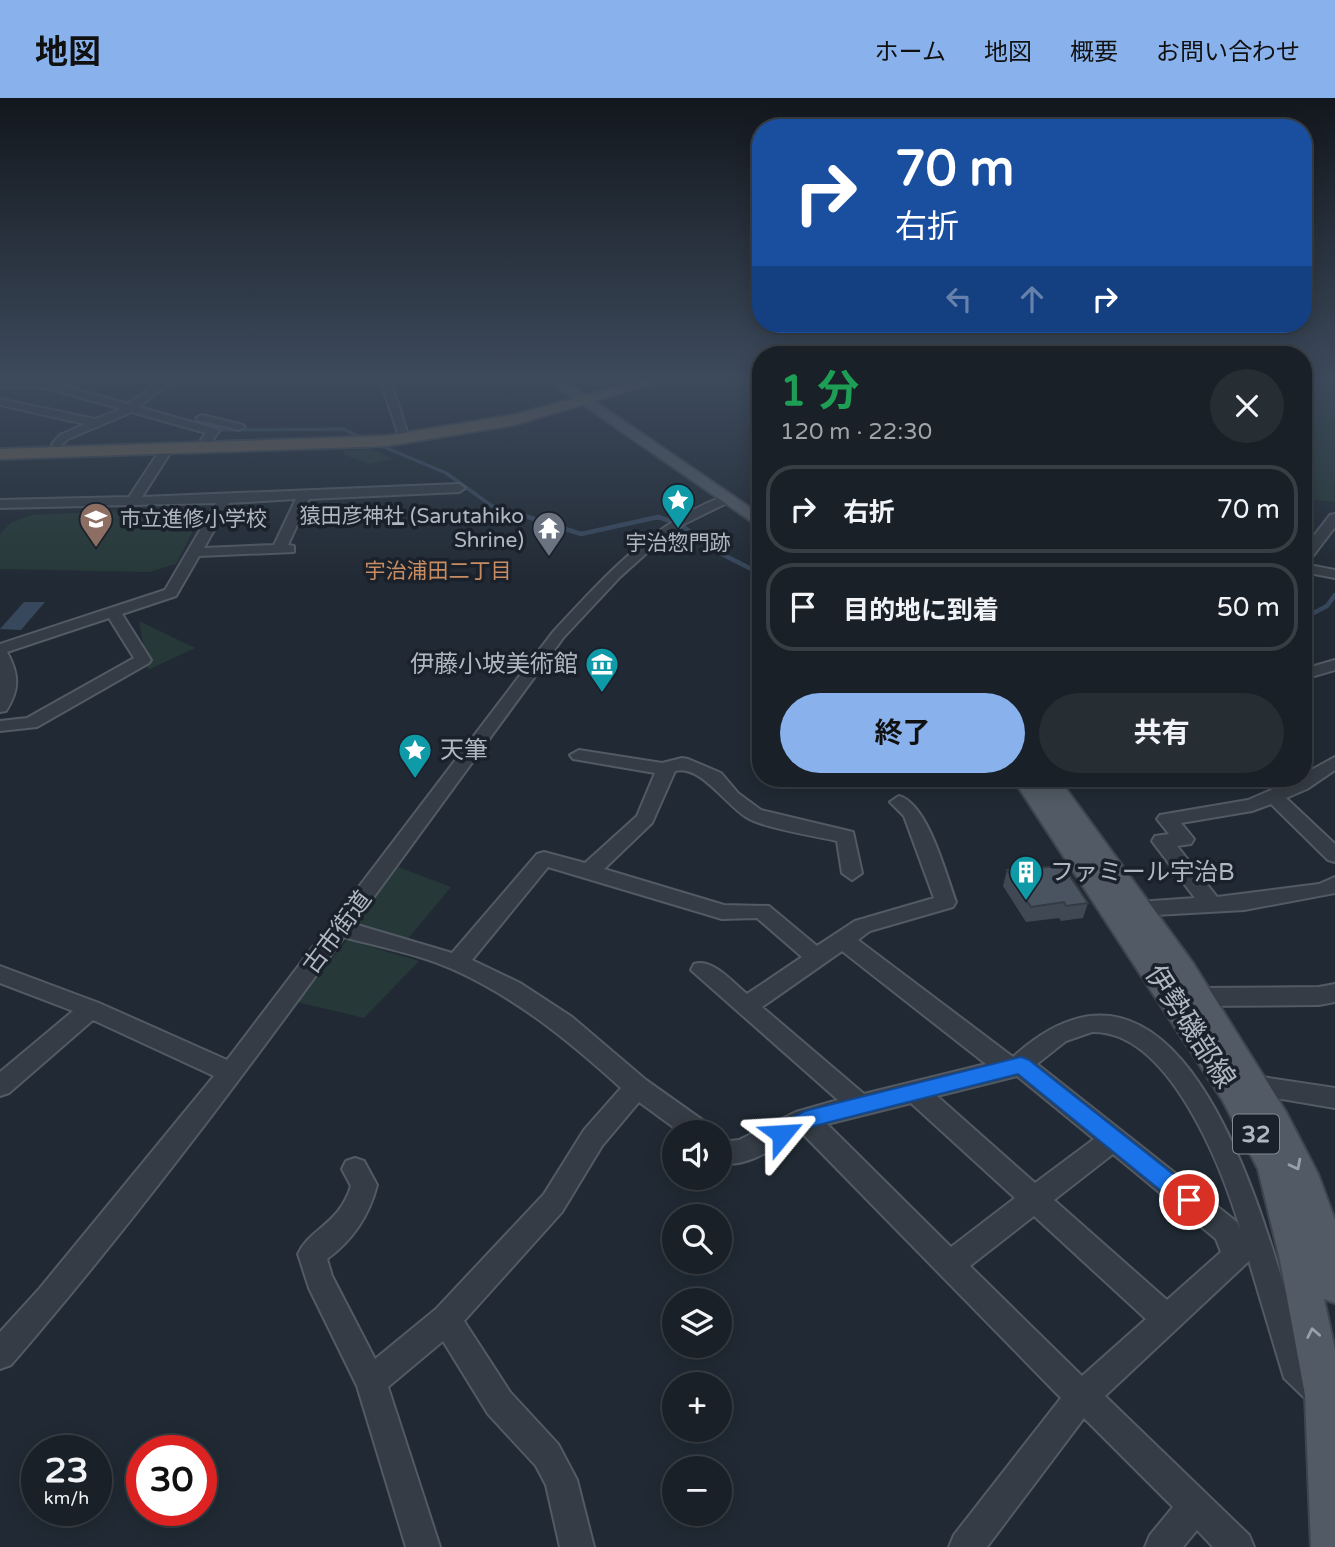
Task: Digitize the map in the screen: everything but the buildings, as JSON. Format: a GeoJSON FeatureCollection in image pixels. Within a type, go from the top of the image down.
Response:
{"type":"FeatureCollection","features":[{"type":"Feature","properties":{"kind":"highway"},"geometry":{"type":"LineString","coordinates":[[0,454],[227,447]]}},
{"type":"Feature","properties":{"kind":"main road"},"geometry":{"type":"LineString","coordinates":[[640,447],[723,501],[752,526]]}},
{"type":"Feature","properties":{"kind":"main road"},"geometry":{"type":"LineString","coordinates":[[723,501],[752,514]]}},
{"type":"Feature","properties":{"kind":"main road","name":"伊勢磯部線"},"geometry":{"type":"LineString","coordinates":[[1030,787],[1234,1092],[1274,1168],[1298,1260],[1325,1395],[1332,1547]]}},
{"type":"Feature","properties":{"kind":"main road","name":"伊勢磯部線"},"geometry":{"type":"LineString","coordinates":[[1053,787],[1198,997],[1255,1086],[1301,1175],[1335,1286]]}},
{"type":"Feature","properties":{"kind":"street"},"geometry":{"type":"LineString","coordinates":[[133,502],[166,450]]}},
{"type":"Feature","properties":{"kind":"street"},"geometry":{"type":"LineString","coordinates":[[0,504],[225,499],[459,488]]}},
{"type":"Feature","properties":{"kind":"street"},"geometry":{"type":"LineString","coordinates":[[196,552],[284,549],[304,496]]}},
{"type":"Feature","properties":{"kind":"street"},"geometry":{"type":"LineString","coordinates":[[0,649],[171,593],[225,499]]}},
{"type":"Feature","properties":{"kind":"street","name":"古市街道"},"geometry":{"type":"LineString","coordinates":[[0,1354],[50,1298],[230,1073],[558,635],[662,532],[723,501]]}},
{"type":"Feature","properties":{"kind":"street"},"geometry":{"type":"LineString","coordinates":[[1312,546],[1320,534],[1334,523]]}},
{"type":"Feature","properties":{"kind":"street"},"geometry":{"type":"LineString","coordinates":[[1312,570],[1335,574]]}},
{"type":"Feature","properties":{"kind":"street"},"geometry":{"type":"LineString","coordinates":[[0,726],[30,723],[144,660],[113,612]]}},
{"type":"Feature","properties":{"kind":"street"},"geometry":{"type":"LineString","coordinates":[[0,654],[11,691],[0,707]]}},
{"type":"Feature","properties":{"kind":"street"},"geometry":{"type":"LineString","coordinates":[[1312,672],[1334,667]]}},
{"type":"Feature","properties":{"kind":"street"},"geometry":{"type":"LineString","coordinates":[[579,755],[666,769],[682,763],[695,767],[715,778],[731,797],[755,815],[846,838],[852,873]]}},
{"type":"Feature","properties":{"kind":"street"},"geometry":{"type":"LineString","coordinates":[[1312,777],[1335,762]]}},
{"type":"Feature","properties":{"kind":"street"},"geometry":{"type":"LineString","coordinates":[[589,872],[645,818],[666,769]]}},
{"type":"Feature","properties":{"kind":"street"},"geometry":{"type":"LineString","coordinates":[[1211,904],[1162,841],[1184,839],[1167,820],[1252,804],[1295,787]]}},
{"type":"Feature","properties":{"kind":"street"},"geometry":{"type":"LineString","coordinates":[[1273,796],[1335,855]]}},
{"type":"Feature","properties":{"kind":"street"},"geometry":{"type":"LineString","coordinates":[[746,1006],[863,926],[946,902],[912,813],[899,802]]}},
{"type":"Feature","properties":{"kind":"street"},"geometry":{"type":"LineString","coordinates":[[457,962],[544,859],[726,912],[762,911],[817,958]]}},
{"type":"Feature","properties":{"kind":"street"},"geometry":{"type":"LineString","coordinates":[[1138,909],[1284,896],[1324,890],[1335,884]]}},
{"type":"Feature","properties":{"kind":"street"},"geometry":{"type":"LineString","coordinates":[[340,928],[457,962],[512,989],[564,1023],[637,1087],[682,1120]]}},
{"type":"Feature","properties":{"kind":"street"},"geometry":{"type":"LineString","coordinates":[[843,940],[1113,1139],[1227,1231],[1237,1256],[1081,1397],[966,1547]]}},
{"type":"Feature","properties":{"kind":"street"},"geometry":{"type":"LineString","coordinates":[[702,970],[861,1105]]}},
{"type":"Feature","properties":{"kind":"street"},"geometry":{"type":"LineString","coordinates":[[0,974],[91,1009],[230,1073]]}},
{"type":"Feature","properties":{"kind":"street"},"geometry":{"type":"LineString","coordinates":[[1198,997],[1319,996],[1335,993]]}},
{"type":"Feature","properties":{"kind":"street"},"geometry":{"type":"LineString","coordinates":[[0,1086],[91,1009]]}},
{"type":"Feature","properties":{"kind":"street"},"geometry":{"type":"LineString","coordinates":[[732,1152],[743,1150],[805,1119],[1015,1067],[1032,1051],[1070,1028],[1099,1022],[1125,1027],[1152,1043],[1197,1099],[1226,1156],[1251,1219],[1296,1370],[1325,1395]]}},
{"type":"Feature","properties":{"kind":"street"},"geometry":{"type":"LineString","coordinates":[[1255,1086],[1335,1098]]}},
{"type":"Feature","properties":{"kind":"street"},"geometry":{"type":"LineString","coordinates":[[371,1382],[446,1319],[553,1203],[593,1138],[637,1087]]}},
{"type":"Feature","properties":{"kind":"street"},"geometry":{"type":"LineString","coordinates":[[915,1091],[1168,1320]]}},
{"type":"Feature","properties":{"kind":"street"},"geometry":{"type":"LineString","coordinates":[[805,1119],[1081,1397],[1095,1407],[1237,1547]]}},
{"type":"Feature","properties":{"kind":"street"},"geometry":{"type":"LineString","coordinates":[[950,1264],[1113,1139]]}},
{"type":"Feature","properties":{"kind":"street"},"geometry":{"type":"LineString","coordinates":[[355,1170],[365,1185],[362,1195],[339,1235],[312,1254],[319,1279],[371,1382],[423,1547]]}},
{"type":"Feature","properties":{"kind":"street"},"geometry":{"type":"LineString","coordinates":[[446,1319],[499,1403],[547,1455],[561,1480],[577,1547]]}},
{"type":"Feature","properties":{"kind":"street"},"geometry":{"type":"LineString","coordinates":[[1162,1547],[1195,1506]]}},
{"type":"Feature","properties":{"kind":"shaded area"},"geometry":{"type":"Polygon","coordinates":[[[1312,447],[1335,447],[1335,502],[1312,500],[1312,447]]]}},
{"type":"Feature","properties":{"kind":"shaded area"},"geometry":{"type":"Polygon","coordinates":[[[371,449],[393,459],[369,464],[345,455],[343,451],[371,449]]]}},
{"type":"Feature","properties":{"kind":"shaded area"},"geometry":{"type":"Polygon","coordinates":[[[205,507],[176,564],[149,572],[0,569],[0,534],[11,523],[32,515],[205,507]]]}},
{"type":"Feature","properties":{"kind":"shaded area"},"geometry":{"type":"Polygon","coordinates":[[[139,621],[195,648],[148,670],[139,621]]]}},
{"type":"Feature","properties":{"kind":"shaded area"},"geometry":{"type":"Polygon","coordinates":[[[398,867],[451,887],[405,942],[361,929],[357,924],[398,867]]]}},
{"type":"Feature","properties":{"kind":"shaded area"},"geometry":{"type":"Polygon","coordinates":[[[347,940],[419,961],[364,1018],[297,1002],[347,940]]]}},
{"type":"Feature","properties":{"kind":"water"},"geometry":{"type":"Polygon","coordinates":[[[24,602],[45,602],[21,630],[0,629],[24,602]]]}},
{"type":"Feature","properties":{"kind":"waterway"},"geometry":{"type":"LineString","coordinates":[[383,447],[446,473],[492,506],[531,518]]}},
{"type":"Feature","properties":{"kind":"waterway"},"geometry":{"type":"LineString","coordinates":[[525,516],[581,534],[653,518]]}},
{"type":"Feature","properties":{"kind":"waterway"},"geometry":{"type":"LineString","coordinates":[[653,518],[661,518]]}},
{"type":"Feature","properties":{"kind":"waterway"},"geometry":{"type":"LineString","coordinates":[[653,518],[661,518]]}},
{"type":"Feature","properties":{"kind":"waterway"},"geometry":{"type":"LineString","coordinates":[[661,518],[680,524],[714,550],[752,569]]}},
{"type":"Feature","properties":{"kind":"waterway"},"geometry":{"type":"LineString","coordinates":[[1312,614],[1327,606],[1335,595]]}},
{"type":"Feature","properties":{"kind":"place","name":"宇治惣門跡"},"geometry":{"type":"Point","coordinates":[678,530]}},
{"type":"Feature","properties":{"kind":"place","name":"市立進修小学校"},"geometry":{"type":"Point","coordinates":[96,549]}},
{"type":"Feature","properties":{"kind":"place","name":"猿田彦神社 (Sarutahiko Shrine)"},"geometry":{"type":"Point","coordinates":[549,558]}},
{"type":"Feature","properties":{"kind":"place","name":"伊藤小坡美術館"},"geometry":{"type":"Point","coordinates":[602,694]}},
{"type":"Feature","properties":{"kind":"place","name":"天筆"},"geometry":{"type":"Point","coordinates":[415,780]}},
{"type":"Feature","properties":{"kind":"place","name":"ファミール宇治B"},"geometry":{"type":"Point","coordinates":[1026,902]}},
{"type":"Feature","properties":{"kind":"district","name":"宇治浦田二丁目"},"geometry":{"type":"Point","coordinates":[438,571]}},
{"type":"Feature","properties":{"kind":"route"},"geometry":{"type":"LineString","coordinates":[[782,1134],[805,1119],[1021,1065],[1189,1200]]}}]}
